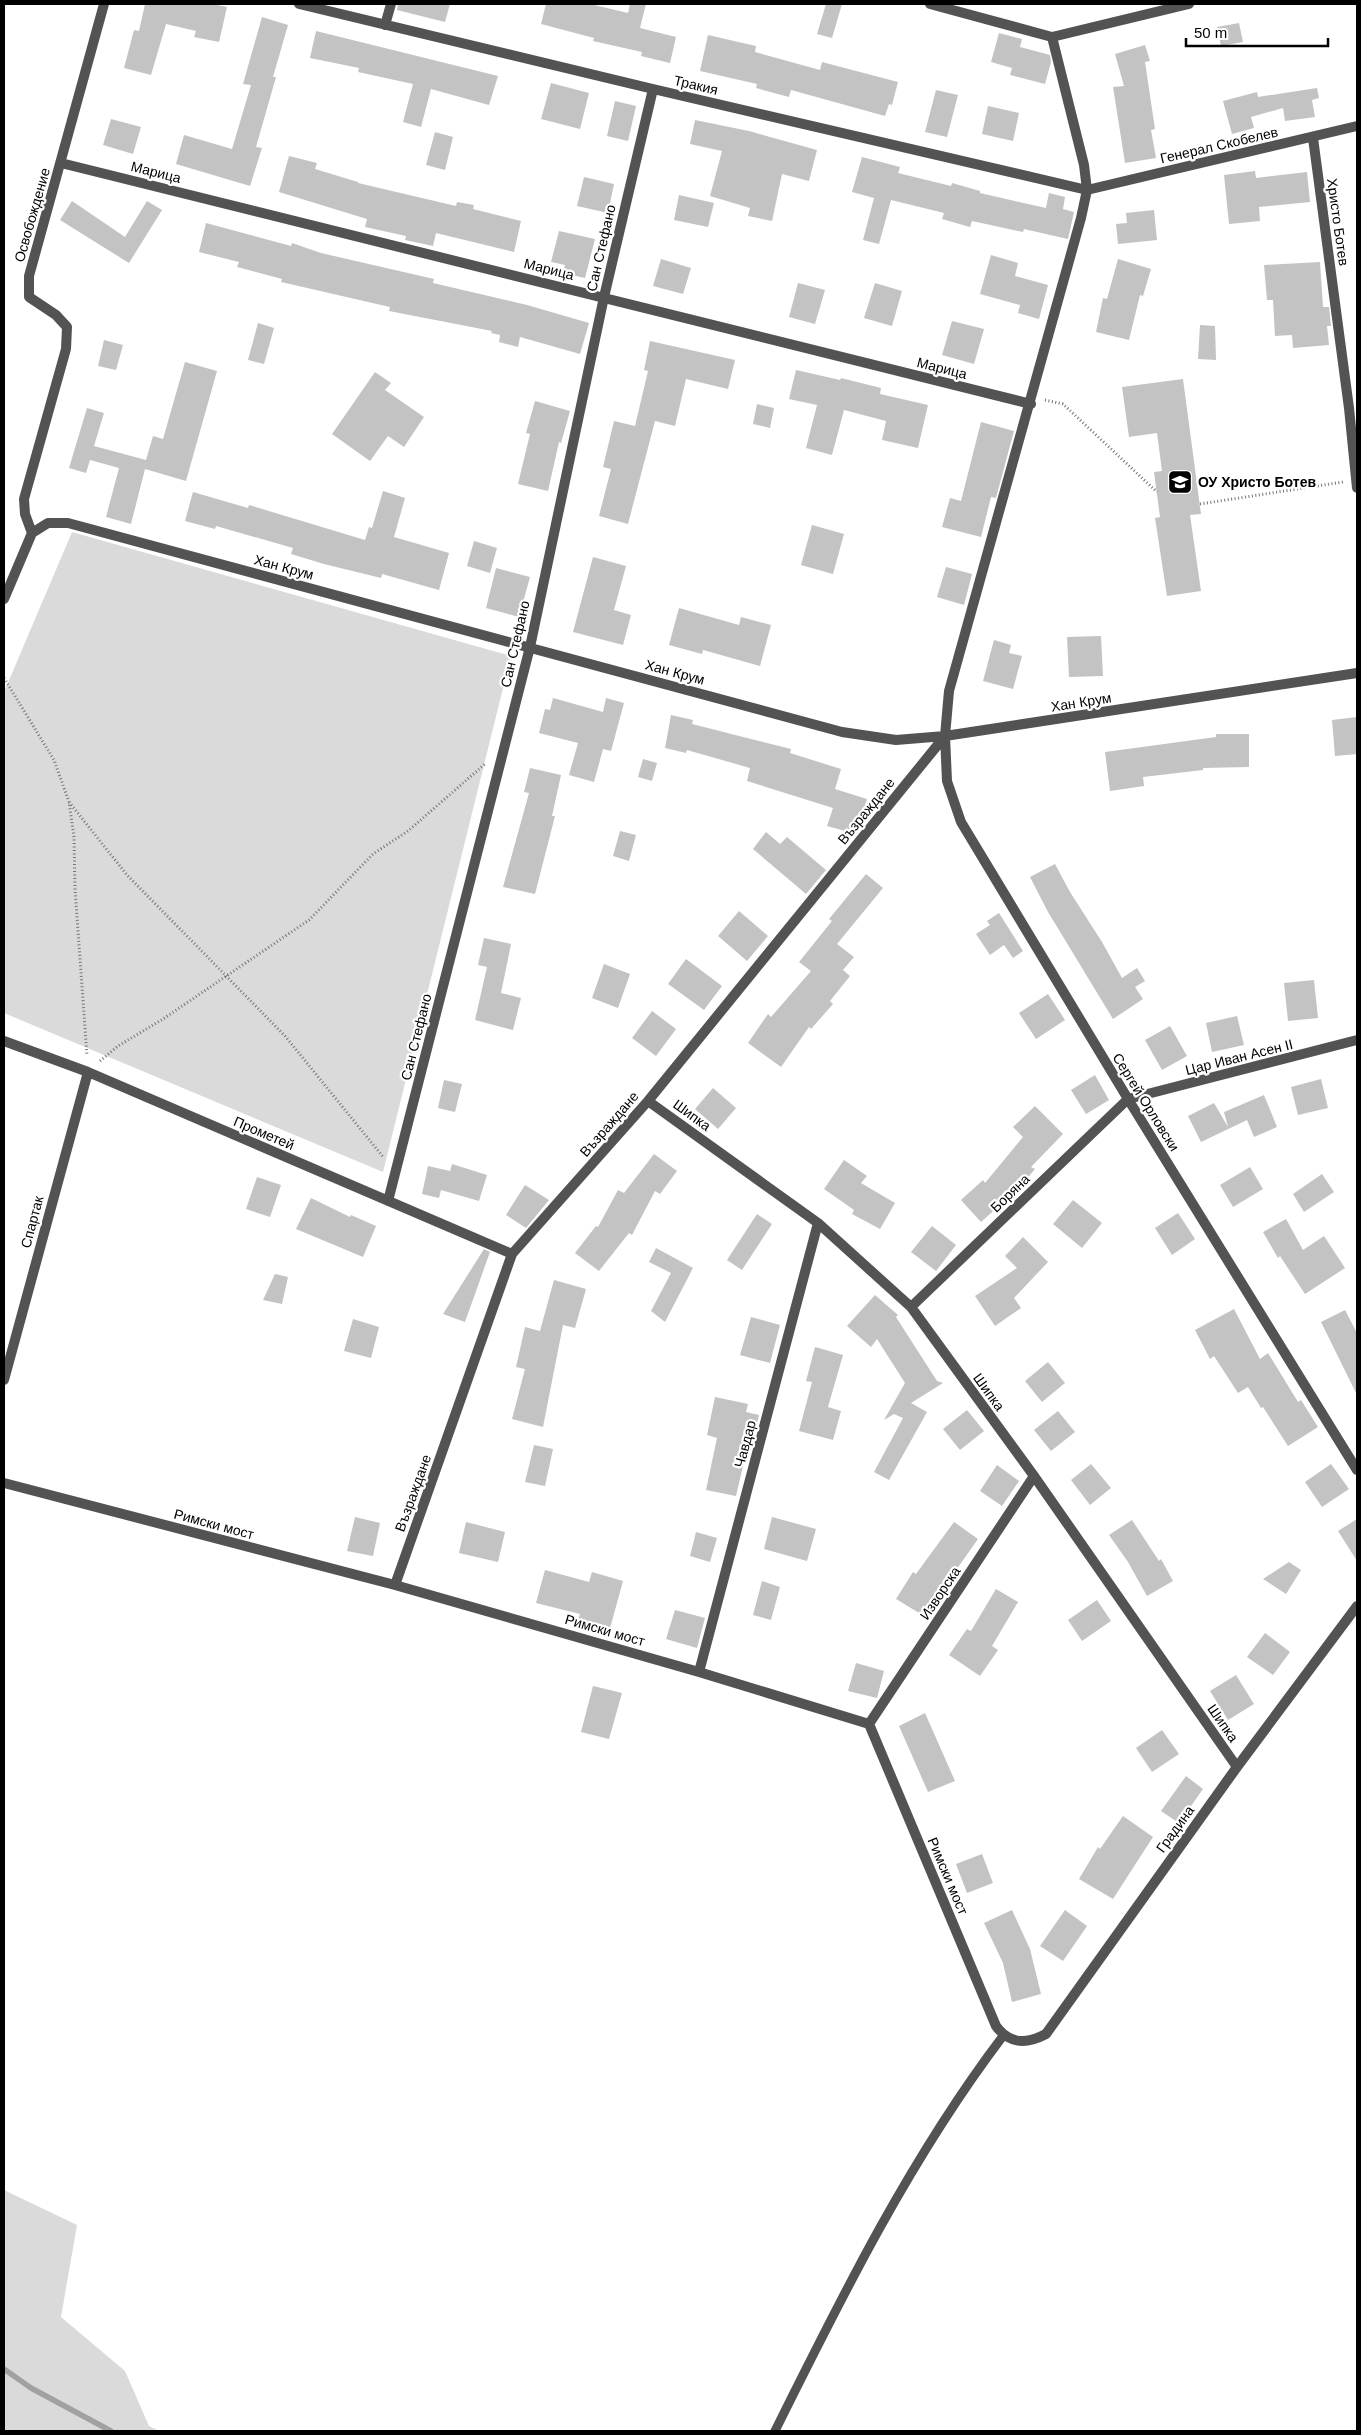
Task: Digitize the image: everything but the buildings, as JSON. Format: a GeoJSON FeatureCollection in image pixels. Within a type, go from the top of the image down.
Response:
{"type":"FeatureCollection","features":[{"type":"Feature","properties":{"kind":"street","name":"Освобождение"},"geometry":{"type":"LineString","coordinates":[[32,533],[25,514],[24,499],[66,349],[67,327],[56,315],[29,297],[29,276],[104,4]]}},
{"type":"Feature","properties":{"kind":"street","name":"Тракия"},"geometry":{"type":"LineString","coordinates":[[299,4],[653,90],[1087,190]]}},
{"type":"Feature","properties":{"kind":"street"},"geometry":{"type":"LineString","coordinates":[[385,25],[390,4]]}},
{"type":"Feature","properties":{"kind":"street"},"geometry":{"type":"LineString","coordinates":[[930,4],[1052,37],[1189,4]]}},
{"type":"Feature","properties":{"kind":"street","name":"Сергей Орловски"},"geometry":{"type":"LineString","coordinates":[[1052,37],[1084,164],[1087,190],[1031,401],[949,692],[944,736],[947,781],[960,822],[1357,1470]]}},
{"type":"Feature","properties":{"kind":"street","name":"Сан Стефано"},"geometry":{"type":"LineString","coordinates":[[388,1201],[530,647],[604,297],[653,90]]}},
{"type":"Feature","properties":{"kind":"street","name":"Генерал Скобелев"},"geometry":{"type":"LineString","coordinates":[[1087,190],[1313,138],[1357,126]]}},
{"type":"Feature","properties":{"kind":"street","name":"Христо Ботев"},"geometry":{"type":"LineString","coordinates":[[1313,138],[1353,407],[1357,484]]}},
{"type":"Feature","properties":{"kind":"street","name":"Марица"},"geometry":{"type":"LineString","coordinates":[[61,163],[1031,401]]}},
{"type":"Feature","properties":{"kind":"street","name":"Хан Крум"},"geometry":{"type":"LineString","coordinates":[[32,533],[48,523],[68,523],[842,732],[896,740],[944,736],[1357,673]]}},
{"type":"Feature","properties":{"kind":"street"},"geometry":{"type":"LineString","coordinates":[[4,599],[32,533]]}},
{"type":"Feature","properties":{"kind":"street","name":"Възраждане"},"geometry":{"type":"LineString","coordinates":[[395,1584],[512,1254],[648,1101],[944,736]]}},
{"type":"Feature","properties":{"kind":"street","name":"Цар Иван Асен II"},"geometry":{"type":"LineString","coordinates":[[1128,1099],[1357,1040]]}},
{"type":"Feature","properties":{"kind":"street","name":"Прометей"},"geometry":{"type":"LineString","coordinates":[[4,1041],[88,1072],[512,1254]]}},
{"type":"Feature","properties":{"kind":"street","name":"Спартак"},"geometry":{"type":"LineString","coordinates":[[4,1380],[88,1072]]}},
{"type":"Feature","properties":{"kind":"street","name":"Боряна"},"geometry":{"type":"LineString","coordinates":[[911,1307],[1128,1099]]}},
{"type":"Feature","properties":{"kind":"street","name":"Шипка"},"geometry":{"type":"LineString","coordinates":[[648,1101],[818,1223],[911,1307],[1034,1476],[1237,1767]]}},
{"type":"Feature","properties":{"kind":"street","name":"Чавдар"},"geometry":{"type":"LineString","coordinates":[[699,1672],[818,1223]]}},
{"type":"Feature","properties":{"kind":"street","name":"Изворска"},"geometry":{"type":"LineString","coordinates":[[869,1724],[1034,1476]]}},
{"type":"Feature","properties":{"kind":"street","name":"Римски мост"},"geometry":{"type":"LineString","coordinates":[[4,1483],[395,1584],[699,1672],[869,1724],[996,2026],[1003,2036]]}},
{"type":"Feature","properties":{"kind":"street","name":"Градина"},"geometry":{"type":"LineString","coordinates":[[1003,2036],[1016,2041],[1032,2041],[1046,2034],[1237,1767],[1357,1606]]}},
{"type":"Feature","properties":{"kind":"lane"},"geometry":{"type":"LineString","coordinates":[[775,2431],[889,2213],[938,2129],[974,2074],[1003,2036]]}},
{"type":"Feature","properties":{"kind":"path"},"geometry":{"type":"LineString","coordinates":[[1031,401],[1063,404],[1157,492]]}},
{"type":"Feature","properties":{"kind":"path"},"geometry":{"type":"LineString","coordinates":[[1200,504],[1357,484]]}},
{"type":"Feature","properties":{"kind":"path"},"geometry":{"type":"LineString","coordinates":[[4,678],[54,760],[69,802],[74,837],[74,889],[88,1072]]}},
{"type":"Feature","properties":{"kind":"path"},"geometry":{"type":"LineString","coordinates":[[88,1072],[118,1046],[163,1019],[309,920],[373,854],[408,832],[504,748]]}},
{"type":"Feature","properties":{"kind":"path"},"geometry":{"type":"LineString","coordinates":[[69,802],[127,875],[285,1036],[396,1173]]}},
{"type":"Feature","properties":{"kind":"shaded area"},"geometry":{"type":"Polygon","coordinates":[[[72,532],[511,656],[383,1172],[4,1013],[4,692],[72,532]]]}},
{"type":"Feature","properties":{"kind":"shaded area"},"geometry":{"type":"Polygon","coordinates":[[[4,2190],[77,2225],[61,2317],[125,2371],[149,2426],[159,2431],[4,2431],[4,2190]]]}},
{"type":"Feature","properties":{"kind":"waterway"},"geometry":{"type":"LineString","coordinates":[[4,2369],[31,2388],[111,2431]]}},
{"type":"Feature","properties":{"kind":"place","name":"ОУ Христо Ботев"},"geometry":{"type":"Point","coordinates":[1180,482]}}]}
